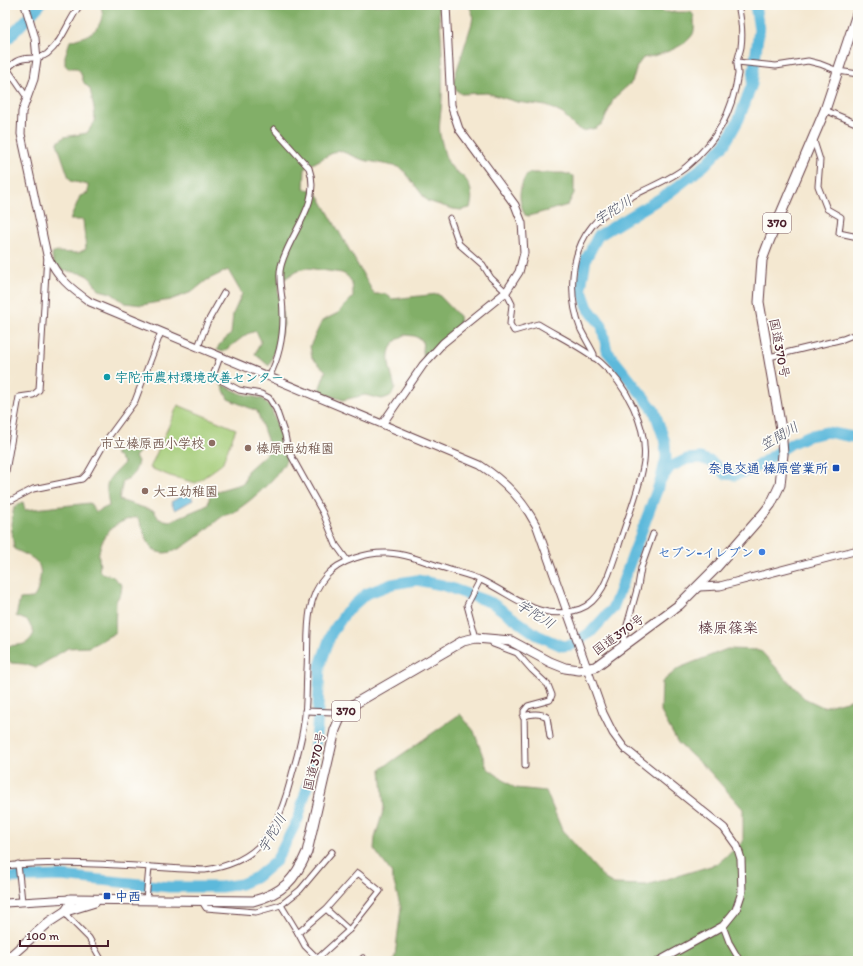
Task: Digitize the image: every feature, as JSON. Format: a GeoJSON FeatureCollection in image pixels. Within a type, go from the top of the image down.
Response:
{"type":"FeatureCollection","features":[{"type":"Feature","properties":{"kind":"highway","name":"国道370号"},"geometry":{"type":"LineString","coordinates":[[70,899],[146,898],[252,901],[271,895],[293,879],[299,871],[308,852],[335,730],[337,714],[463,641],[476,638],[492,638],[511,641],[550,662],[565,668],[588,670],[605,661],[679,605],[699,587],[771,504],[780,485],[783,449],[759,302],[762,260],[825,110],[858,12]]}},
{"type":"Feature","properties":{"kind":"highway"},"geometry":{"type":"LineString","coordinates":[[66,911],[70,905],[70,899]]}},
{"type":"Feature","properties":{"kind":"highway"},"geometry":{"type":"LineString","coordinates":[[5,961],[49,922],[66,911],[110,899]]}},
{"type":"Feature","properties":{"kind":"street"},"geometry":{"type":"LineString","coordinates":[[25,5],[35,38],[37,59],[34,79],[26,96],[22,112],[21,134],[47,255],[56,273],[69,287],[90,302],[220,357],[383,423],[480,465],[497,476],[513,490],[528,510],[536,527],[603,713],[613,733],[624,748],[724,828],[737,846],[741,858],[742,892],[736,910],[723,926],[659,961]]}},
{"type":"Feature","properties":{"kind":"street"},"geometry":{"type":"LineString","coordinates":[[26,96],[6,69],[17,60],[37,59],[46,54],[64,33],[70,18],[80,5]]}},
{"type":"Feature","properties":{"kind":"street"},"geometry":{"type":"LineString","coordinates":[[383,423],[423,365],[443,343],[506,292],[519,272],[522,263],[525,241],[522,223],[515,204],[459,129],[451,105],[446,5]]}},
{"type":"Feature","properties":{"kind":"street"},"geometry":{"type":"LineString","coordinates":[[594,358],[594,354],[581,330],[572,294],[576,257],[592,226],[606,213],[685,168],[703,151],[716,135],[726,119],[738,72],[741,47],[738,5]]}},
{"type":"Feature","properties":{"kind":"street"},"geometry":{"type":"LineString","coordinates":[[738,62],[768,65],[808,61],[838,71],[858,74]]}},
{"type":"Feature","properties":{"kind":"street"},"geometry":{"type":"LineString","coordinates":[[825,110],[858,124]]}},
{"type":"Feature","properties":{"kind":"street"},"geometry":{"type":"LineString","coordinates":[[269,377],[278,360],[283,340],[280,267],[308,205],[312,186],[312,175],[309,168],[274,129]]}},
{"type":"Feature","properties":{"kind":"street"},"geometry":{"type":"LineString","coordinates":[[812,138],[820,160],[818,186],[826,209],[841,217],[839,233],[858,238]]}},
{"type":"Feature","properties":{"kind":"street"},"geometry":{"type":"LineString","coordinates":[[5,866],[73,864],[205,870],[219,868],[238,861],[257,848],[276,825],[282,809],[302,734],[306,711],[309,612],[317,590],[326,575],[348,560],[387,553],[406,556],[479,582],[538,610],[557,615],[568,614],[591,604],[609,575],[640,478],[644,461],[641,428],[628,397],[613,375],[594,358],[538,324],[514,332],[510,324],[512,304],[506,292],[491,278],[483,265],[459,244],[450,218]]}},
{"type":"Feature","properties":{"kind":"street"},"geometry":{"type":"LineString","coordinates":[[5,477],[19,397],[33,395],[40,390],[47,255]]}},
{"type":"Feature","properties":{"kind":"street"},"geometry":{"type":"LineString","coordinates":[[198,347],[207,324],[224,292]]}},
{"type":"Feature","properties":{"kind":"street"},"geometry":{"type":"LineString","coordinates":[[5,500],[12,500],[33,489],[82,479],[87,474],[107,439],[135,401],[161,332]]}},
{"type":"Feature","properties":{"kind":"street"},"geometry":{"type":"LineString","coordinates":[[769,357],[844,339],[858,333]]}},
{"type":"Feature","properties":{"kind":"street"},"geometry":{"type":"LineString","coordinates":[[220,357],[213,376],[239,390],[261,394],[269,398],[276,409],[285,435],[288,450],[323,513],[336,545],[348,560]]}},
{"type":"Feature","properties":{"kind":"street"},"geometry":{"type":"LineString","coordinates":[[623,647],[624,636],[638,586],[641,568],[653,534]]}},
{"type":"Feature","properties":{"kind":"street"},"geometry":{"type":"LineString","coordinates":[[699,587],[720,586],[858,550]]}},
{"type":"Feature","properties":{"kind":"street"},"geometry":{"type":"LineString","coordinates":[[476,638],[467,606],[479,582]]}},
{"type":"Feature","properties":{"kind":"street"},"geometry":{"type":"LineString","coordinates":[[492,638],[493,644],[517,653],[532,670],[545,681],[550,688],[552,695],[550,700],[528,706],[524,711],[526,742],[525,766]]}},
{"type":"Feature","properties":{"kind":"street"},"geometry":{"type":"LineString","coordinates":[[306,711],[337,714]]}},
{"type":"Feature","properties":{"kind":"street"},"geometry":{"type":"LineString","coordinates":[[524,717],[528,714],[543,715],[547,717],[550,737]]}},
{"type":"Feature","properties":{"kind":"street"},"geometry":{"type":"LineString","coordinates":[[201,900],[206,908],[256,912],[280,905],[300,890],[332,852]]}},
{"type":"Feature","properties":{"kind":"street"},"geometry":{"type":"LineString","coordinates":[[18,865],[22,900]]}},
{"type":"Feature","properties":{"kind":"street"},"geometry":{"type":"LineString","coordinates":[[146,898],[149,868]]}},
{"type":"Feature","properties":{"kind":"street"},"geometry":{"type":"LineString","coordinates":[[280,905],[305,946],[319,960],[349,930],[380,891],[358,873],[326,909],[298,933]]}},
{"type":"Feature","properties":{"kind":"street"},"geometry":{"type":"LineString","coordinates":[[5,903],[22,900],[70,899]]}},
{"type":"Feature","properties":{"kind":"street"},"geometry":{"type":"LineString","coordinates":[[326,909],[349,930]]}},
{"type":"Feature","properties":{"kind":"street"},"geometry":{"type":"LineString","coordinates":[[66,911],[68,917],[88,938],[102,961]]}},
{"type":"Feature","properties":{"kind":"street"},"geometry":{"type":"LineString","coordinates":[[723,926],[728,942],[740,961]]}},
{"type":"Feature","properties":{"kind":"green space"},"geometry":{"type":"Polygon","coordinates":[[[100,5],[438,5],[442,63],[440,134],[444,153],[448,162],[454,170],[464,178],[471,190],[472,199],[470,208],[461,210],[453,209],[427,201],[405,172],[399,167],[363,160],[338,150],[305,168],[304,189],[313,190],[319,196],[374,294],[386,294],[392,299],[438,294],[459,316],[460,325],[424,360],[422,340],[414,336],[405,335],[392,345],[389,365],[395,388],[391,396],[382,399],[365,395],[343,400],[322,393],[319,390],[326,371],[312,358],[310,346],[322,321],[338,313],[353,297],[350,280],[342,273],[307,268],[298,270],[280,282],[278,290],[284,324],[269,366],[255,354],[261,341],[256,331],[247,334],[223,352],[217,350],[219,345],[231,334],[233,314],[242,294],[228,270],[207,280],[192,292],[170,300],[142,305],[125,303],[111,293],[99,290],[91,279],[85,274],[62,270],[54,265],[52,256],[53,252],[78,253],[86,249],[83,220],[70,220],[80,196],[88,193],[88,185],[71,181],[57,143],[64,137],[87,133],[95,121],[90,89],[84,83],[80,71],[76,68],[68,68],[65,65],[65,56],[70,41],[90,34],[100,23],[102,11],[100,5]]]}},
{"type":"Feature","properties":{"kind":"green space"},"geometry":{"type":"Polygon","coordinates":[[[469,5],[640,5],[666,12],[691,12],[694,16],[694,30],[689,39],[677,47],[663,53],[643,58],[637,66],[632,82],[614,98],[603,123],[596,128],[583,131],[575,127],[563,114],[547,106],[517,102],[487,93],[461,94],[454,88],[454,79],[472,23],[473,15],[469,5]]]}},
{"type":"Feature","properties":{"kind":"green space"},"geometry":{"type":"Polygon","coordinates":[[[563,173],[574,176],[574,193],[568,205],[529,216],[525,215],[521,204],[520,194],[522,184],[527,174],[563,173]]]}},
{"type":"Feature","properties":{"kind":"green space"},"geometry":{"type":"Polygon","coordinates":[[[221,384],[242,394],[263,399],[271,408],[288,455],[280,470],[266,486],[241,507],[233,513],[223,516],[192,540],[174,551],[166,553],[154,550],[148,542],[137,517],[117,524],[104,538],[99,552],[99,571],[103,574],[112,576],[122,585],[121,593],[116,601],[115,633],[89,647],[68,648],[36,668],[24,664],[11,663],[8,659],[8,646],[26,643],[34,633],[28,621],[16,616],[20,599],[33,598],[35,595],[38,589],[40,575],[40,569],[36,561],[14,549],[11,524],[14,507],[23,502],[25,510],[90,503],[96,512],[109,506],[107,491],[108,482],[113,474],[124,463],[115,454],[127,442],[144,440],[146,444],[135,457],[138,461],[135,471],[132,476],[123,481],[119,500],[154,511],[159,519],[170,521],[208,505],[210,493],[244,483],[247,471],[267,453],[269,445],[257,411],[228,399],[221,384]]]}},
{"type":"Feature","properties":{"kind":"green space"},"geometry":{"type":"Polygon","coordinates":[[[178,405],[236,429],[222,464],[196,483],[170,476],[150,468],[178,405]]]}},
{"type":"Feature","properties":{"kind":"green space"},"geometry":{"type":"Polygon","coordinates":[[[727,649],[760,650],[804,698],[823,707],[858,698],[858,961],[393,961],[395,956],[401,908],[391,872],[374,849],[375,838],[384,808],[381,769],[460,714],[474,731],[487,768],[515,788],[546,791],[562,830],[605,879],[614,884],[647,885],[717,864],[743,842],[743,809],[710,772],[678,743],[661,712],[662,682],[679,668],[727,649]]]}},
{"type":"Feature","properties":{"kind":"water"},"geometry":{"type":"Polygon","coordinates":[[[189,492],[193,500],[175,510],[171,502],[189,492]]]}},
{"type":"Feature","properties":{"kind":"waterway"},"geometry":{"type":"LineString","coordinates":[[5,42],[40,5]]}},
{"type":"Feature","properties":{"kind":"waterway","name":"宇陀川"},"geometry":{"type":"LineString","coordinates":[[5,878],[61,876],[169,887],[221,887],[241,884],[257,877],[276,861],[298,819],[312,770],[317,728],[320,666],[331,634],[346,612],[366,594],[392,584],[417,580],[442,585],[492,603],[537,635],[562,646],[571,645],[591,632],[613,608],[660,482],[666,458],[665,442],[654,410],[607,351],[602,326],[588,308],[581,288],[586,259],[598,236],[669,193],[704,166],[725,144],[739,119],[752,84],[759,29],[755,5]]}},
{"type":"Feature","properties":{"kind":"waterway","name":"笠間川"},"geometry":{"type":"LineString","coordinates":[[663,477],[670,467],[687,459],[700,458],[712,462],[725,474],[735,475],[751,470],[792,443],[808,436],[827,432],[858,438]]}},
{"type":"Feature","properties":{"kind":"place","name":"宇陀市農村環境改善センター"},"geometry":{"type":"Point","coordinates":[107,377]}},
{"type":"Feature","properties":{"kind":"place","name":"市立榛原西小学校"},"geometry":{"type":"Point","coordinates":[212,443]}},
{"type":"Feature","properties":{"kind":"place","name":"榛原西幼稚園"},"geometry":{"type":"Point","coordinates":[248,448]}},
{"type":"Feature","properties":{"kind":"place","name":"奈良交通 榛原営業所"},"geometry":{"type":"Point","coordinates":[836,468]}},
{"type":"Feature","properties":{"kind":"place","name":"大王幼稚園"},"geometry":{"type":"Point","coordinates":[145,491]}},
{"type":"Feature","properties":{"kind":"place","name":"セブン-イレブン"},"geometry":{"type":"Point","coordinates":[762,552]}},
{"type":"Feature","properties":{"kind":"place","name":"中西"},"geometry":{"type":"Point","coordinates":[107,896]}},
{"type":"Feature","properties":{"kind":"district","name":"榛原篠楽"},"geometry":{"type":"Point","coordinates":[728,628]}}]}
